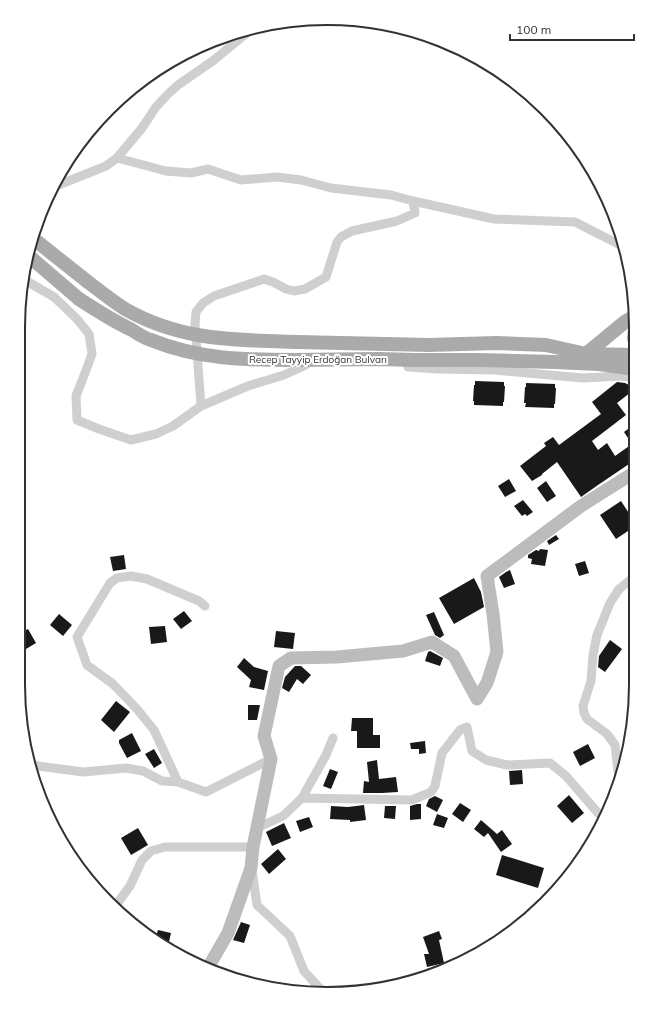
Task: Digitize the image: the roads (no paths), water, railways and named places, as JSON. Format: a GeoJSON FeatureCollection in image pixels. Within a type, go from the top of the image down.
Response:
{"type":"FeatureCollection","features":[{"type":"Feature","properties":{"kind":"main road","name":"Recep Tayyip Erdoğan Bulvarı"},"geometry":{"type":"LineString","coordinates":[[37,242],[123,308],[169,329],[192,335],[251,341],[429,345],[496,343],[546,345],[586,354],[629,355]]}},
{"type":"Feature","properties":{"kind":"main road","name":"Recep Tayyip Erdoğan Bulvarı"},"geometry":{"type":"LineString","coordinates":[[33,259],[79,299],[113,320],[150,340],[181,351],[211,357],[299,363],[379,359],[480,360],[599,364],[629,368]]}},
{"type":"Feature","properties":{"kind":"main road"},"geometry":{"type":"LineString","coordinates":[[586,354],[629,320]]}},
{"type":"Feature","properties":{"kind":"street"},"geometry":{"type":"LineString","coordinates":[[61,184],[106,166],[117,158],[142,128],[156,107],[168,94],[241,37]]}},
{"type":"Feature","properties":{"kind":"street"},"geometry":{"type":"LineString","coordinates":[[117,158],[166,172],[191,173],[208,169],[241,180],[277,177],[301,180],[331,188],[391,195],[494,219],[575,222],[617,244]]}},
{"type":"Feature","properties":{"kind":"street"},"geometry":{"type":"LineString","coordinates":[[201,406],[195,324],[196,312],[203,303],[214,296],[264,279],[294,291],[304,289],[326,277],[337,242],[341,237],[352,231],[397,221],[415,213],[413,201]]}},
{"type":"Feature","properties":{"kind":"street"},"geometry":{"type":"LineString","coordinates":[[29,282],[54,297],[77,319],[89,334],[92,354],[76,396],[77,420],[131,440],[156,434],[173,426],[201,406],[248,386],[284,375],[299,363]]}},
{"type":"Feature","properties":{"kind":"street"},"geometry":{"type":"LineString","coordinates":[[408,367],[495,370],[583,378],[622,376],[629,377]]}},
{"type":"Feature","properties":{"kind":"street"},"geometry":{"type":"LineString","coordinates":[[210,964],[228,933],[251,868],[253,847],[271,759],[264,736],[279,666],[292,658],[337,657],[403,651],[432,642],[454,656],[477,699],[487,683],[497,652],[487,576],[581,506],[629,476]]}},
{"type":"Feature","properties":{"kind":"street"},"geometry":{"type":"LineString","coordinates":[[178,782],[154,730],[137,709],[113,684],[87,665],[77,637],[110,583],[117,578],[131,576],[147,579],[199,601],[205,606]]}},
{"type":"Feature","properties":{"kind":"street"},"geometry":{"type":"LineString","coordinates":[[618,768],[615,745],[607,734],[587,719],[583,706],[591,681],[593,655],[597,635],[610,603],[619,589],[629,581]]}},
{"type":"Feature","properties":{"kind":"street"},"geometry":{"type":"LineString","coordinates":[[302,798],[412,800],[418,798],[431,792],[435,786],[442,753],[460,730],[467,727],[472,751],[486,760],[507,765],[550,763],[566,776],[600,814]]}},
{"type":"Feature","properties":{"kind":"street"},"geometry":{"type":"LineString","coordinates":[[257,828],[283,816],[302,798],[326,755],[333,738]]}},
{"type":"Feature","properties":{"kind":"street"},"geometry":{"type":"LineString","coordinates":[[36,767],[83,772],[126,768],[143,771],[162,781],[178,782],[206,792],[271,759]]}},
{"type":"Feature","properties":{"kind":"street"},"geometry":{"type":"LineString","coordinates":[[118,903],[130,886],[142,860],[151,851],[165,847],[253,847]]}},
{"type":"Feature","properties":{"kind":"street"},"geometry":{"type":"LineString","coordinates":[[251,868],[257,905],[290,936],[304,971],[318,987]]}}]}
